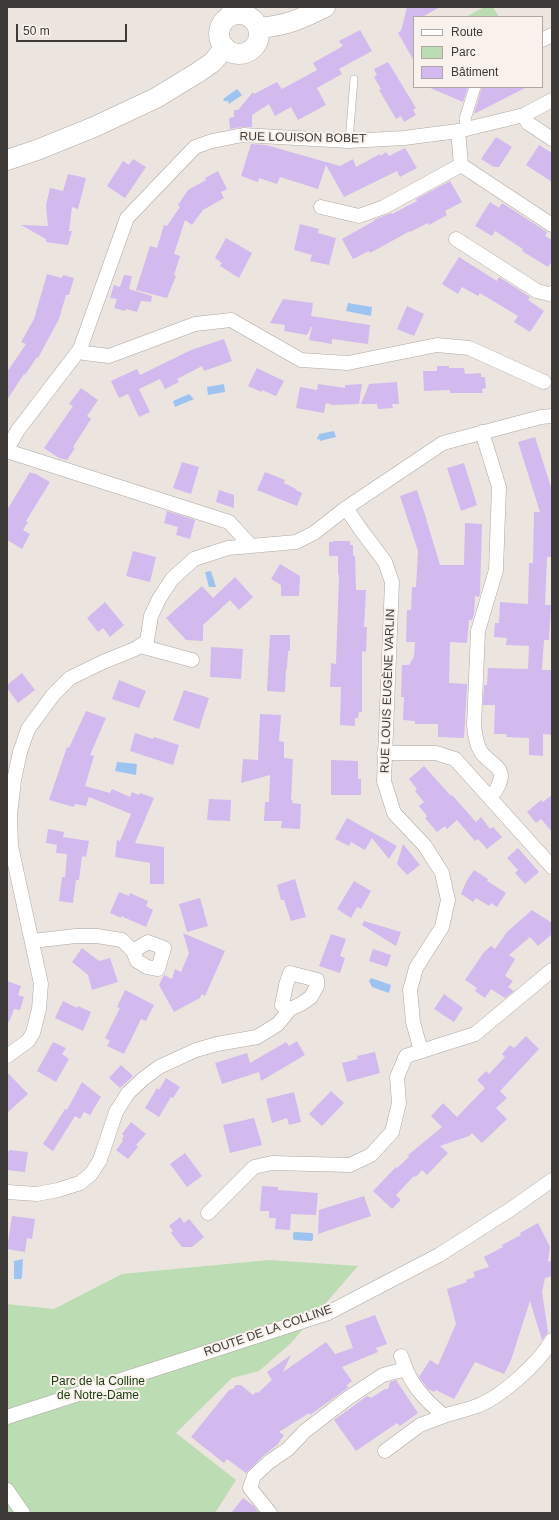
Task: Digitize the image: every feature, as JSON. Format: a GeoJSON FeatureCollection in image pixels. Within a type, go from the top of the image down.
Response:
{"type":"FeatureCollection","features":[{"type":"Feature","properties":{"kind":"main road"},"geometry":{"type":"LineString","coordinates":[[258,28],[277,26],[299,20],[325,7]]}},
{"type":"Feature","properties":{"kind":"main road"},"geometry":{"type":"LineString","coordinates":[[232,11],[252,18],[258,28],[259,33],[257,43],[250,51],[239,54],[234,53],[225,48],[221,40],[220,32],[222,24],[232,11]]}},
{"type":"Feature","properties":{"kind":"main road"},"geometry":{"type":"LineString","coordinates":[[7,160],[37,150],[94,127],[156,98],[197,74],[213,62],[225,48]]}},
{"type":"Feature","properties":{"kind":"street"},"geometry":{"type":"LineString","coordinates":[[543,40],[552,35]]}},
{"type":"Feature","properties":{"kind":"street"},"geometry":{"type":"LineString","coordinates":[[461,165],[462,131],[475,88]]}},
{"type":"Feature","properties":{"kind":"street","name":"RUE LOUISON BOBET"},"geometry":{"type":"LineString","coordinates":[[7,450],[18,430],[80,349],[127,218],[195,147],[212,141],[243,135],[348,141],[404,138],[462,131],[524,115],[552,100]]}},
{"type":"Feature","properties":{"kind":"street"},"geometry":{"type":"LineString","coordinates":[[524,115],[528,123],[552,139]]}},
{"type":"Feature","properties":{"kind":"street"},"geometry":{"type":"LineString","coordinates":[[321,208],[359,216],[384,208],[461,165]]}},
{"type":"Feature","properties":{"kind":"street"},"geometry":{"type":"LineString","coordinates":[[461,165],[552,225]]}},
{"type":"Feature","properties":{"kind":"street"},"geometry":{"type":"LineString","coordinates":[[456,239],[537,291],[549,294],[552,293]]}},
{"type":"Feature","properties":{"kind":"street"},"geometry":{"type":"LineString","coordinates":[[80,349],[84,353],[110,356],[195,324],[231,320],[301,360],[348,363],[437,345],[469,348],[544,382]]}},
{"type":"Feature","properties":{"kind":"street"},"geometry":{"type":"LineString","coordinates":[[7,1056],[28,1041],[33,1033],[39,1009],[41,984],[11,846],[11,808],[14,780],[20,752],[28,729],[53,695],[70,678],[135,649],[147,641],[151,616],[158,599],[172,579],[194,559],[228,548],[296,542],[314,533],[346,508],[443,443],[482,432],[552,416]]}},
{"type":"Feature","properties":{"kind":"street"},"geometry":{"type":"LineString","coordinates":[[482,432],[499,487],[496,570],[478,632],[474,725],[476,739],[481,752],[500,770],[502,778],[496,792],[490,796]]}},
{"type":"Feature","properties":{"kind":"street"},"geometry":{"type":"LineString","coordinates":[[7,450],[229,522],[251,546]]}},
{"type":"Feature","properties":{"kind":"street","name":"RUE LOUIS EUGÈNE VARLIN"},"geometry":{"type":"LineString","coordinates":[[346,508],[385,562],[392,582],[384,781],[394,813],[425,846],[442,873],[448,900],[442,927],[416,968],[410,990],[413,1022],[421,1052]]}},
{"type":"Feature","properties":{"kind":"street"},"geometry":{"type":"LineString","coordinates":[[140,646],[192,660]]}},
{"type":"Feature","properties":{"kind":"street"},"geometry":{"type":"LineString","coordinates":[[384,753],[436,753],[455,760],[490,796],[552,867]]}},
{"type":"Feature","properties":{"kind":"street"},"geometry":{"type":"LineString","coordinates":[[32,941],[76,936],[97,936],[122,940],[133,951]]}},
{"type":"Feature","properties":{"kind":"street"},"geometry":{"type":"LineString","coordinates":[[208,1213],[254,1167],[272,1163],[350,1165],[371,1155],[392,1132],[399,1103],[397,1077],[406,1056],[475,1034],[552,970]]}},
{"type":"Feature","properties":{"kind":"street"},"geometry":{"type":"LineString","coordinates":[[7,1192],[37,1194],[58,1190],[80,1182],[91,1174],[100,1160],[116,1112],[128,1093],[143,1079],[159,1066],[196,1050],[217,1044],[256,1037],[278,1024],[290,1009]]}},
{"type":"Feature","properties":{"kind":"street","name":"ROUTE DE LA COLLINE"},"geometry":{"type":"LineString","coordinates":[[7,1417],[328,1313],[439,1255],[511,1208],[549,1186]]}},
{"type":"Feature","properties":{"kind":"street"},"geometry":{"type":"LineString","coordinates":[[385,1452],[420,1425],[478,1406],[507,1388],[532,1365],[546,1350],[552,1340]]}},
{"type":"Feature","properties":{"kind":"street"},"geometry":{"type":"LineString","coordinates":[[270,1513],[250,1488],[254,1476],[269,1462],[288,1449],[304,1431],[348,1398],[403,1362],[418,1392],[427,1402],[444,1416]]}},
{"type":"Feature","properties":{"kind":"street"},"geometry":{"type":"LineString","coordinates":[[7,1490],[23,1513]]}},
{"type":"Feature","properties":{"kind":"lane"},"geometry":{"type":"LineString","coordinates":[[348,141],[354,79]]}},
{"type":"Feature","properties":{"kind":"green space"},"geometry":{"type":"Polygon","coordinates":[[[484,7],[493,7],[498,16],[468,16],[484,7]]]}},
{"type":"Feature","properties":{"kind":"green space","name":"Parc de la Colline de Notre-Dame"},"geometry":{"type":"Polygon","coordinates":[[[269,1260],[358,1266],[291,1343],[259,1371],[232,1378],[176,1433],[236,1480],[215,1513],[7,1513],[7,1304],[54,1309],[122,1274],[269,1260]]]}},
{"type":"Feature","properties":{"kind":"water"},"geometry":{"type":"Polygon","coordinates":[[[237,89],[242,95],[229,104],[228,101],[224,101],[223,99],[237,89]]]}},
{"type":"Feature","properties":{"kind":"water"},"geometry":{"type":"Polygon","coordinates":[[[348,303],[372,307],[371,316],[346,311],[348,303]]]}},
{"type":"Feature","properties":{"kind":"water"},"geometry":{"type":"Polygon","coordinates":[[[224,384],[225,392],[208,395],[207,387],[224,384]]]}},
{"type":"Feature","properties":{"kind":"water"},"geometry":{"type":"Polygon","coordinates":[[[189,394],[194,399],[175,407],[173,401],[189,394]]]}},
{"type":"Feature","properties":{"kind":"water"},"geometry":{"type":"Polygon","coordinates":[[[334,431],[336,437],[320,441],[320,439],[318,440],[317,437],[319,434],[334,431]]]}},
{"type":"Feature","properties":{"kind":"water"},"geometry":{"type":"Polygon","coordinates":[[[211,571],[216,587],[209,587],[205,572],[211,571]]]}},
{"type":"Feature","properties":{"kind":"water"},"geometry":{"type":"Polygon","coordinates":[[[117,762],[137,764],[136,775],[115,771],[117,762]]]}},
{"type":"Feature","properties":{"kind":"water"},"geometry":{"type":"Polygon","coordinates":[[[371,978],[391,985],[389,993],[372,987],[369,981],[371,978]]]}},
{"type":"Feature","properties":{"kind":"water"},"geometry":{"type":"Polygon","coordinates":[[[293,1233],[312,1233],[313,1240],[294,1240],[293,1233]]]}},
{"type":"Feature","properties":{"kind":"water"},"geometry":{"type":"Polygon","coordinates":[[[23,1259],[22,1277],[21,1279],[14,1279],[14,1261],[23,1259]]]}},
{"type":"Feature","properties":{"kind":"building"},"geometry":{"type":"Polygon","coordinates":[[[407,7],[440,7],[424,16],[413,16],[413,59],[398,33],[401,31],[407,7]]]}},
{"type":"Feature","properties":{"kind":"building"},"geometry":{"type":"Polygon","coordinates":[[[360,30],[372,51],[339,69],[342,74],[317,88],[326,105],[298,120],[291,107],[275,116],[269,104],[252,115],[252,127],[230,129],[229,118],[234,117],[234,110],[238,110],[253,92],[254,94],[277,82],[282,89],[317,70],[313,63],[343,46],[339,41],[360,30]]]}},
{"type":"Feature","properties":{"kind":"building"},"geometry":{"type":"Polygon","coordinates":[[[388,62],[416,108],[413,110],[416,115],[404,122],[401,116],[396,119],[379,90],[381,89],[374,77],[377,75],[374,69],[388,62]]]}},
{"type":"Feature","properties":{"kind":"building"},"geometry":{"type":"Polygon","coordinates":[[[430,88],[468,88],[463,102],[430,88]]]}},
{"type":"Feature","properties":{"kind":"building"},"geometry":{"type":"Polygon","coordinates":[[[482,88],[525,88],[474,114],[482,88]]]}},
{"type":"Feature","properties":{"kind":"building"},"geometry":{"type":"Polygon","coordinates":[[[496,137],[512,147],[499,167],[494,167],[481,159],[496,137]]]}},
{"type":"Feature","properties":{"kind":"building"},"geometry":{"type":"Polygon","coordinates":[[[251,144],[266,145],[340,166],[353,159],[356,167],[380,154],[380,156],[386,152],[389,156],[405,148],[417,168],[400,177],[397,171],[344,197],[326,165],[318,189],[280,177],[277,184],[259,178],[258,182],[241,176],[251,144]]]}},
{"type":"Feature","properties":{"kind":"building"},"geometry":{"type":"Polygon","coordinates":[[[539,145],[552,153],[552,182],[526,165],[539,145]]]}},
{"type":"Feature","properties":{"kind":"building"},"geometry":{"type":"Polygon","coordinates":[[[133,159],[146,167],[125,198],[107,186],[123,161],[129,165],[133,159]]]}},
{"type":"Feature","properties":{"kind":"building"},"geometry":{"type":"Polygon","coordinates":[[[218,171],[227,189],[221,192],[224,198],[203,210],[192,225],[185,220],[174,254],[180,256],[174,275],[176,276],[167,298],[136,290],[150,246],[157,248],[164,225],[167,226],[180,207],[178,205],[188,190],[218,171]]]}},
{"type":"Feature","properties":{"kind":"building"},"geometry":{"type":"Polygon","coordinates":[[[68,174],[86,178],[78,209],[72,207],[69,231],[72,231],[68,245],[46,242],[46,239],[21,225],[48,226],[46,205],[50,188],[63,191],[68,174]]]}},
{"type":"Feature","properties":{"kind":"building"},"geometry":{"type":"Polygon","coordinates":[[[450,181],[462,202],[445,211],[447,215],[429,225],[428,223],[410,231],[370,253],[369,251],[353,259],[342,239],[374,220],[391,213],[392,214],[417,201],[416,199],[450,181]]]}},
{"type":"Feature","properties":{"kind":"building"},"geometry":{"type":"Polygon","coordinates":[[[490,202],[499,208],[502,203],[547,232],[545,236],[552,240],[552,261],[548,267],[522,251],[523,249],[495,231],[492,236],[475,226],[490,202]]]}},
{"type":"Feature","properties":{"kind":"building"},"geometry":{"type":"Polygon","coordinates":[[[300,224],[319,229],[318,233],[336,238],[329,265],[310,261],[312,255],[294,250],[300,224]]]}},
{"type":"Feature","properties":{"kind":"building"},"geometry":{"type":"Polygon","coordinates":[[[226,238],[252,253],[239,278],[220,266],[222,263],[215,258],[226,238]]]}},
{"type":"Feature","properties":{"kind":"building"},"geometry":{"type":"Polygon","coordinates":[[[459,257],[497,281],[499,277],[530,297],[528,300],[544,311],[530,332],[514,322],[518,316],[480,293],[478,296],[462,287],[458,294],[442,284],[459,257]]]}},
{"type":"Feature","properties":{"kind":"building"},"geometry":{"type":"Polygon","coordinates":[[[47,274],[62,278],[63,275],[74,278],[69,295],[66,295],[59,319],[38,358],[37,357],[25,375],[24,374],[7,400],[7,372],[26,344],[21,342],[34,319],[47,274]]]}},
{"type":"Feature","properties":{"kind":"building"},"geometry":{"type":"Polygon","coordinates":[[[124,275],[132,276],[129,289],[152,296],[151,302],[141,301],[137,312],[114,308],[117,299],[110,298],[114,285],[120,287],[124,275]]]}},
{"type":"Feature","properties":{"kind":"building"},"geometry":{"type":"Polygon","coordinates":[[[283,299],[313,303],[311,316],[370,325],[368,344],[332,339],[332,344],[309,340],[312,327],[307,335],[284,331],[285,325],[270,323],[283,299]]]}},
{"type":"Feature","properties":{"kind":"building"},"geometry":{"type":"Polygon","coordinates":[[[407,306],[424,314],[414,336],[397,329],[407,306]]]}},
{"type":"Feature","properties":{"kind":"building"},"geometry":{"type":"Polygon","coordinates":[[[224,339],[232,361],[204,371],[202,366],[177,379],[179,382],[165,389],[160,379],[139,389],[150,412],[139,417],[128,394],[119,398],[111,381],[137,369],[140,375],[191,350],[224,339]]]}},
{"type":"Feature","properties":{"kind":"building"},"geometry":{"type":"Polygon","coordinates":[[[437,366],[464,368],[465,374],[481,373],[481,377],[485,377],[486,388],[482,389],[483,393],[450,393],[450,390],[424,391],[423,371],[437,371],[437,366]]]}},
{"type":"Feature","properties":{"kind":"building"},"geometry":{"type":"Polygon","coordinates":[[[257,368],[284,381],[276,396],[248,386],[257,368]]]}},
{"type":"Feature","properties":{"kind":"building"},"geometry":{"type":"Polygon","coordinates":[[[397,382],[399,404],[392,404],[393,408],[378,409],[377,404],[361,404],[369,384],[397,382]]]}},
{"type":"Feature","properties":{"kind":"building"},"geometry":{"type":"Polygon","coordinates":[[[318,384],[345,388],[345,385],[362,384],[359,404],[333,405],[326,403],[324,413],[296,408],[300,387],[317,390],[318,384]]]}},
{"type":"Feature","properties":{"kind":"building"},"geometry":{"type":"Polygon","coordinates":[[[81,388],[98,400],[87,416],[91,419],[73,447],[75,448],[67,460],[59,458],[44,448],[73,406],[69,404],[81,388]]]}},
{"type":"Feature","properties":{"kind":"building"},"geometry":{"type":"Polygon","coordinates":[[[535,437],[552,490],[551,557],[547,557],[545,605],[551,605],[549,640],[544,640],[542,670],[552,670],[552,735],[543,734],[543,756],[529,755],[529,738],[506,737],[507,734],[494,734],[495,705],[483,705],[484,685],[487,685],[488,668],[528,669],[529,646],[506,645],[507,638],[494,637],[495,623],[499,623],[500,602],[528,604],[529,563],[533,563],[534,512],[540,512],[518,442],[535,437]]]}},
{"type":"Feature","properties":{"kind":"building"},"geometry":{"type":"Polygon","coordinates":[[[182,462],[199,467],[191,494],[173,488],[182,462]]]}},
{"type":"Feature","properties":{"kind":"building"},"geometry":{"type":"Polygon","coordinates":[[[464,463],[477,505],[461,511],[447,468],[464,463]]]}},
{"type":"Feature","properties":{"kind":"building"},"geometry":{"type":"Polygon","coordinates":[[[30,472],[50,482],[26,521],[28,522],[23,530],[30,534],[22,549],[7,540],[7,510],[30,472]]]}},
{"type":"Feature","properties":{"kind":"building"},"geometry":{"type":"Polygon","coordinates":[[[265,472],[285,480],[284,483],[302,493],[297,506],[257,490],[265,472]]]}},
{"type":"Feature","properties":{"kind":"building"},"geometry":{"type":"Polygon","coordinates":[[[219,490],[234,495],[234,508],[216,502],[219,490]]]}},
{"type":"Feature","properties":{"kind":"building"},"geometry":{"type":"Polygon","coordinates":[[[417,490],[427,521],[425,522],[427,522],[440,565],[464,565],[465,523],[482,524],[480,593],[479,597],[475,596],[474,614],[472,620],[469,620],[467,643],[450,642],[449,683],[467,684],[464,738],[438,737],[438,724],[415,724],[415,721],[403,720],[404,697],[401,697],[402,665],[409,665],[414,657],[415,642],[406,642],[407,610],[411,610],[412,587],[416,587],[418,551],[400,496],[417,490]]]}},
{"type":"Feature","properties":{"kind":"building"},"geometry":{"type":"Polygon","coordinates":[[[167,511],[195,520],[190,539],[176,535],[178,527],[164,523],[167,511]]]}},
{"type":"Feature","properties":{"kind":"building"},"geometry":{"type":"Polygon","coordinates":[[[350,541],[350,545],[353,545],[353,556],[355,556],[356,590],[366,590],[364,627],[367,627],[366,652],[362,651],[362,712],[359,712],[358,718],[355,718],[355,726],[340,725],[341,687],[330,687],[331,663],[336,664],[339,575],[338,556],[329,556],[329,542],[350,541]]]}},
{"type":"Feature","properties":{"kind":"building"},"geometry":{"type":"Polygon","coordinates":[[[133,551],[156,557],[150,582],[126,576],[133,551]]]}},
{"type":"Feature","properties":{"kind":"building"},"geometry":{"type":"Polygon","coordinates":[[[280,564],[300,576],[299,596],[281,596],[281,585],[271,579],[280,564]]]}},
{"type":"Feature","properties":{"kind":"building"},"geometry":{"type":"Polygon","coordinates":[[[235,577],[253,597],[239,610],[230,600],[203,625],[203,641],[186,640],[166,618],[202,586],[213,598],[235,577]]]}},
{"type":"Feature","properties":{"kind":"building"},"geometry":{"type":"Polygon","coordinates":[[[105,602],[124,625],[110,637],[103,628],[98,632],[87,618],[105,602]]]}},
{"type":"Feature","properties":{"kind":"building"},"geometry":{"type":"Polygon","coordinates":[[[270,635],[290,635],[290,651],[288,651],[285,692],[267,691],[270,635]]]}},
{"type":"Feature","properties":{"kind":"building"},"geometry":{"type":"Polygon","coordinates":[[[211,647],[243,649],[241,679],[210,677],[211,647]]]}},
{"type":"Feature","properties":{"kind":"building"},"geometry":{"type":"Polygon","coordinates":[[[22,673],[35,690],[18,703],[7,688],[7,685],[22,673]]]}},
{"type":"Feature","properties":{"kind":"building"},"geometry":{"type":"Polygon","coordinates":[[[119,680],[146,691],[139,708],[112,699],[119,680]]]}},
{"type":"Feature","properties":{"kind":"building"},"geometry":{"type":"Polygon","coordinates":[[[184,690],[209,698],[199,729],[173,720],[184,690]]]}},
{"type":"Feature","properties":{"kind":"building"},"geometry":{"type":"Polygon","coordinates":[[[86,711],[106,718],[90,755],[94,756],[85,786],[110,793],[112,789],[130,797],[132,792],[154,798],[135,843],[164,847],[164,884],[150,884],[150,863],[115,857],[117,840],[120,841],[131,814],[89,797],[86,806],[75,804],[74,807],[49,800],[67,747],[69,748],[86,711]]]}},
{"type":"Feature","properties":{"kind":"building"},"geometry":{"type":"Polygon","coordinates":[[[260,714],[281,715],[279,741],[284,742],[284,758],[293,759],[291,800],[293,800],[292,803],[301,804],[300,829],[281,828],[282,821],[264,821],[265,802],[269,802],[270,775],[241,783],[243,759],[258,760],[260,714]]]}},
{"type":"Feature","properties":{"kind":"building"},"geometry":{"type":"Polygon","coordinates":[[[135,733],[179,745],[173,765],[130,751],[135,733]]]}},
{"type":"Feature","properties":{"kind":"building"},"geometry":{"type":"Polygon","coordinates":[[[331,760],[358,761],[358,779],[361,779],[361,795],[331,795],[331,760]]]}},
{"type":"Feature","properties":{"kind":"building"},"geometry":{"type":"Polygon","coordinates":[[[424,766],[476,822],[481,817],[490,829],[493,827],[502,837],[487,849],[478,839],[475,841],[457,820],[447,829],[445,826],[437,832],[425,818],[427,816],[419,806],[424,802],[415,791],[417,789],[409,779],[424,766]]]}},
{"type":"Feature","properties":{"kind":"building"},"geometry":{"type":"Polygon","coordinates":[[[552,795],[552,832],[541,819],[536,823],[527,812],[541,800],[543,802],[552,795]]]}},
{"type":"Feature","properties":{"kind":"building"},"geometry":{"type":"Polygon","coordinates":[[[209,799],[231,800],[230,821],[207,820],[209,799]]]}},
{"type":"Feature","properties":{"kind":"building"},"geometry":{"type":"Polygon","coordinates":[[[347,818],[397,846],[389,859],[372,838],[365,850],[351,842],[349,846],[335,839],[347,818]]]}},
{"type":"Feature","properties":{"kind":"building"},"geometry":{"type":"Polygon","coordinates":[[[48,829],[64,832],[63,837],[89,841],[86,857],[82,856],[79,880],[76,880],[73,903],[59,901],[62,877],[65,877],[67,854],[56,853],[57,845],[46,843],[48,829]]]}},
{"type":"Feature","properties":{"kind":"building"},"geometry":{"type":"Polygon","coordinates":[[[403,844],[420,865],[407,875],[397,864],[403,844]]]}},
{"type":"Feature","properties":{"kind":"building"},"geometry":{"type":"Polygon","coordinates":[[[518,848],[539,872],[525,884],[515,873],[518,870],[507,858],[518,848]]]}},
{"type":"Feature","properties":{"kind":"building"},"geometry":{"type":"Polygon","coordinates":[[[474,870],[488,879],[487,881],[506,893],[497,907],[491,903],[489,906],[476,898],[473,902],[461,894],[466,882],[474,870]]]}},
{"type":"Feature","properties":{"kind":"building"},"geometry":{"type":"Polygon","coordinates":[[[295,879],[306,917],[291,921],[284,900],[281,900],[277,885],[295,879]]]}},
{"type":"Feature","properties":{"kind":"building"},"geometry":{"type":"Polygon","coordinates":[[[354,881],[371,891],[361,909],[357,907],[351,918],[337,909],[354,881]]]}},
{"type":"Feature","properties":{"kind":"building"},"geometry":{"type":"Polygon","coordinates":[[[119,892],[129,896],[130,893],[148,901],[146,906],[153,910],[146,927],[110,913],[119,892]]]}},
{"type":"Feature","properties":{"kind":"building"},"geometry":{"type":"Polygon","coordinates":[[[200,898],[208,926],[187,932],[179,904],[200,898]]]}},
{"type":"Feature","properties":{"kind":"building"},"geometry":{"type":"Polygon","coordinates":[[[532,910],[552,923],[552,934],[538,946],[530,937],[509,955],[515,959],[505,976],[513,981],[508,987],[514,991],[505,998],[491,989],[485,998],[475,991],[477,988],[465,980],[484,952],[491,946],[495,949],[507,932],[532,910]]]}},
{"type":"Feature","properties":{"kind":"building"},"geometry":{"type":"Polygon","coordinates":[[[364,921],[401,932],[396,946],[362,925],[364,921]]]}},
{"type":"Feature","properties":{"kind":"building"},"geometry":{"type":"Polygon","coordinates":[[[183,933],[225,951],[205,996],[202,994],[200,998],[174,1012],[159,985],[164,975],[172,979],[175,969],[181,972],[189,953],[183,933]]]}},
{"type":"Feature","properties":{"kind":"building"},"geometry":{"type":"Polygon","coordinates":[[[331,934],[346,939],[340,956],[345,958],[340,973],[319,966],[331,934]]]}},
{"type":"Feature","properties":{"kind":"building"},"geometry":{"type":"Polygon","coordinates":[[[82,948],[99,961],[110,958],[118,982],[92,990],[88,975],[72,962],[82,948]]]}},
{"type":"Feature","properties":{"kind":"building"},"geometry":{"type":"Polygon","coordinates":[[[373,949],[391,955],[387,967],[369,961],[373,949]]]}},
{"type":"Feature","properties":{"kind":"building"},"geometry":{"type":"Polygon","coordinates":[[[7,981],[21,986],[18,995],[24,997],[20,1010],[14,1009],[9,1022],[7,1022],[7,981]]]}},
{"type":"Feature","properties":{"kind":"building"},"geometry":{"type":"Polygon","coordinates":[[[125,990],[154,1005],[146,1021],[141,1019],[124,1054],[107,1046],[110,1041],[105,1038],[120,1008],[117,1007],[125,990]]]}},
{"type":"Feature","properties":{"kind":"building"},"geometry":{"type":"Polygon","coordinates":[[[444,994],[463,1008],[454,1022],[434,1009],[444,994]]]}},
{"type":"Feature","properties":{"kind":"building"},"geometry":{"type":"Polygon","coordinates":[[[63,1001],[77,1008],[78,1006],[91,1012],[83,1031],[55,1018],[63,1001]]]}},
{"type":"Feature","properties":{"kind":"building"},"geometry":{"type":"Polygon","coordinates":[[[526,1036],[539,1049],[500,1091],[507,1098],[496,1108],[507,1119],[482,1143],[472,1133],[469,1136],[440,1146],[448,1153],[427,1175],[422,1170],[416,1177],[414,1176],[396,1195],[401,1200],[392,1209],[373,1191],[396,1167],[397,1168],[410,1156],[407,1156],[442,1127],[431,1116],[443,1103],[457,1117],[485,1088],[477,1080],[486,1071],[489,1074],[505,1057],[502,1054],[510,1045],[514,1048],[526,1036]]]}},
{"type":"Feature","properties":{"kind":"building"},"geometry":{"type":"Polygon","coordinates":[[[297,1041],[305,1055],[261,1081],[259,1072],[222,1084],[215,1063],[247,1053],[250,1063],[286,1042],[289,1046],[297,1041]]]}},
{"type":"Feature","properties":{"kind":"building"},"geometry":{"type":"Polygon","coordinates":[[[53,1042],[66,1048],[62,1054],[69,1059],[56,1082],[37,1071],[53,1042]]]}},
{"type":"Feature","properties":{"kind":"building"},"geometry":{"type":"Polygon","coordinates":[[[375,1052],[380,1073],[347,1082],[342,1063],[358,1059],[357,1056],[375,1052]]]}},
{"type":"Feature","properties":{"kind":"building"},"geometry":{"type":"Polygon","coordinates":[[[121,1065],[133,1076],[120,1088],[109,1078],[121,1065]]]}},
{"type":"Feature","properties":{"kind":"building"},"geometry":{"type":"Polygon","coordinates":[[[7,1072],[28,1094],[7,1113],[7,1072]]]}},
{"type":"Feature","properties":{"kind":"building"},"geometry":{"type":"Polygon","coordinates":[[[166,1078],[180,1087],[173,1098],[171,1097],[159,1117],[145,1108],[157,1088],[159,1090],[166,1078]]]}},
{"type":"Feature","properties":{"kind":"building"},"geometry":{"type":"Polygon","coordinates":[[[82,1082],[101,1097],[90,1115],[84,1112],[80,1119],[75,1116],[53,1151],[43,1144],[65,1109],[67,1110],[82,1082]]]}},
{"type":"Feature","properties":{"kind":"building"},"geometry":{"type":"Polygon","coordinates":[[[331,1091],[344,1103],[322,1126],[309,1114],[331,1091]]]}},
{"type":"Feature","properties":{"kind":"building"},"geometry":{"type":"Polygon","coordinates":[[[294,1092],[301,1122],[289,1125],[287,1118],[272,1123],[266,1099],[294,1092]]]}},
{"type":"Feature","properties":{"kind":"building"},"geometry":{"type":"Polygon","coordinates":[[[254,1118],[262,1145],[230,1153],[223,1125],[254,1118]]]}},
{"type":"Feature","properties":{"kind":"building"},"geometry":{"type":"Polygon","coordinates":[[[131,1122],[146,1134],[136,1145],[138,1147],[128,1159],[116,1150],[123,1141],[122,1139],[124,1136],[122,1134],[131,1122]]]}},
{"type":"Feature","properties":{"kind":"building"},"geometry":{"type":"Polygon","coordinates":[[[9,1150],[28,1152],[25,1172],[7,1170],[7,1157],[9,1150]]]}},
{"type":"Feature","properties":{"kind":"building"},"geometry":{"type":"Polygon","coordinates":[[[185,1153],[202,1176],[187,1187],[170,1164],[185,1153]]]}},
{"type":"Feature","properties":{"kind":"building"},"geometry":{"type":"Polygon","coordinates":[[[262,1186],[278,1187],[278,1190],[318,1193],[316,1215],[291,1214],[290,1230],[275,1229],[276,1218],[269,1218],[269,1211],[260,1211],[262,1186]]]}},
{"type":"Feature","properties":{"kind":"building"},"geometry":{"type":"Polygon","coordinates":[[[364,1196],[371,1216],[318,1234],[319,1210],[364,1196]]]}},
{"type":"Feature","properties":{"kind":"building"},"geometry":{"type":"Polygon","coordinates":[[[12,1216],[35,1219],[32,1239],[27,1238],[25,1252],[7,1249],[12,1216]]]}},
{"type":"Feature","properties":{"kind":"building"},"geometry":{"type":"Polygon","coordinates":[[[180,1217],[184,1223],[189,1219],[204,1237],[192,1247],[182,1247],[171,1233],[173,1231],[169,1226],[180,1217]]]}},
{"type":"Feature","properties":{"kind":"building"},"geometry":{"type":"Polygon","coordinates":[[[538,1223],[550,1247],[548,1262],[552,1260],[552,1276],[545,1278],[542,1292],[548,1332],[542,1340],[530,1301],[511,1360],[504,1374],[475,1362],[454,1399],[436,1390],[434,1392],[428,1389],[419,1377],[430,1360],[438,1365],[456,1324],[447,1289],[467,1282],[466,1280],[475,1277],[473,1272],[489,1267],[484,1257],[503,1247],[502,1245],[521,1235],[520,1233],[538,1223]]]}},
{"type":"Feature","properties":{"kind":"building"},"geometry":{"type":"Polygon","coordinates":[[[375,1315],[387,1344],[376,1348],[378,1352],[342,1367],[352,1381],[346,1386],[349,1387],[310,1415],[309,1413],[279,1432],[284,1435],[277,1445],[263,1456],[246,1473],[227,1459],[224,1463],[191,1437],[229,1390],[233,1389],[236,1385],[241,1385],[253,1395],[256,1392],[258,1393],[272,1380],[267,1372],[291,1355],[283,1372],[326,1342],[335,1354],[353,1348],[345,1326],[375,1315]]]}},
{"type":"Feature","properties":{"kind":"building"},"geometry":{"type":"Polygon","coordinates":[[[396,1380],[418,1413],[400,1426],[397,1423],[356,1451],[334,1420],[367,1396],[371,1398],[385,1389],[388,1389],[390,1382],[396,1380]]]}},
{"type":"Feature","properties":{"kind":"building"},"geometry":{"type":"Polygon","coordinates":[[[243,1498],[254,1506],[259,1513],[231,1513],[243,1498]]]}}]}
